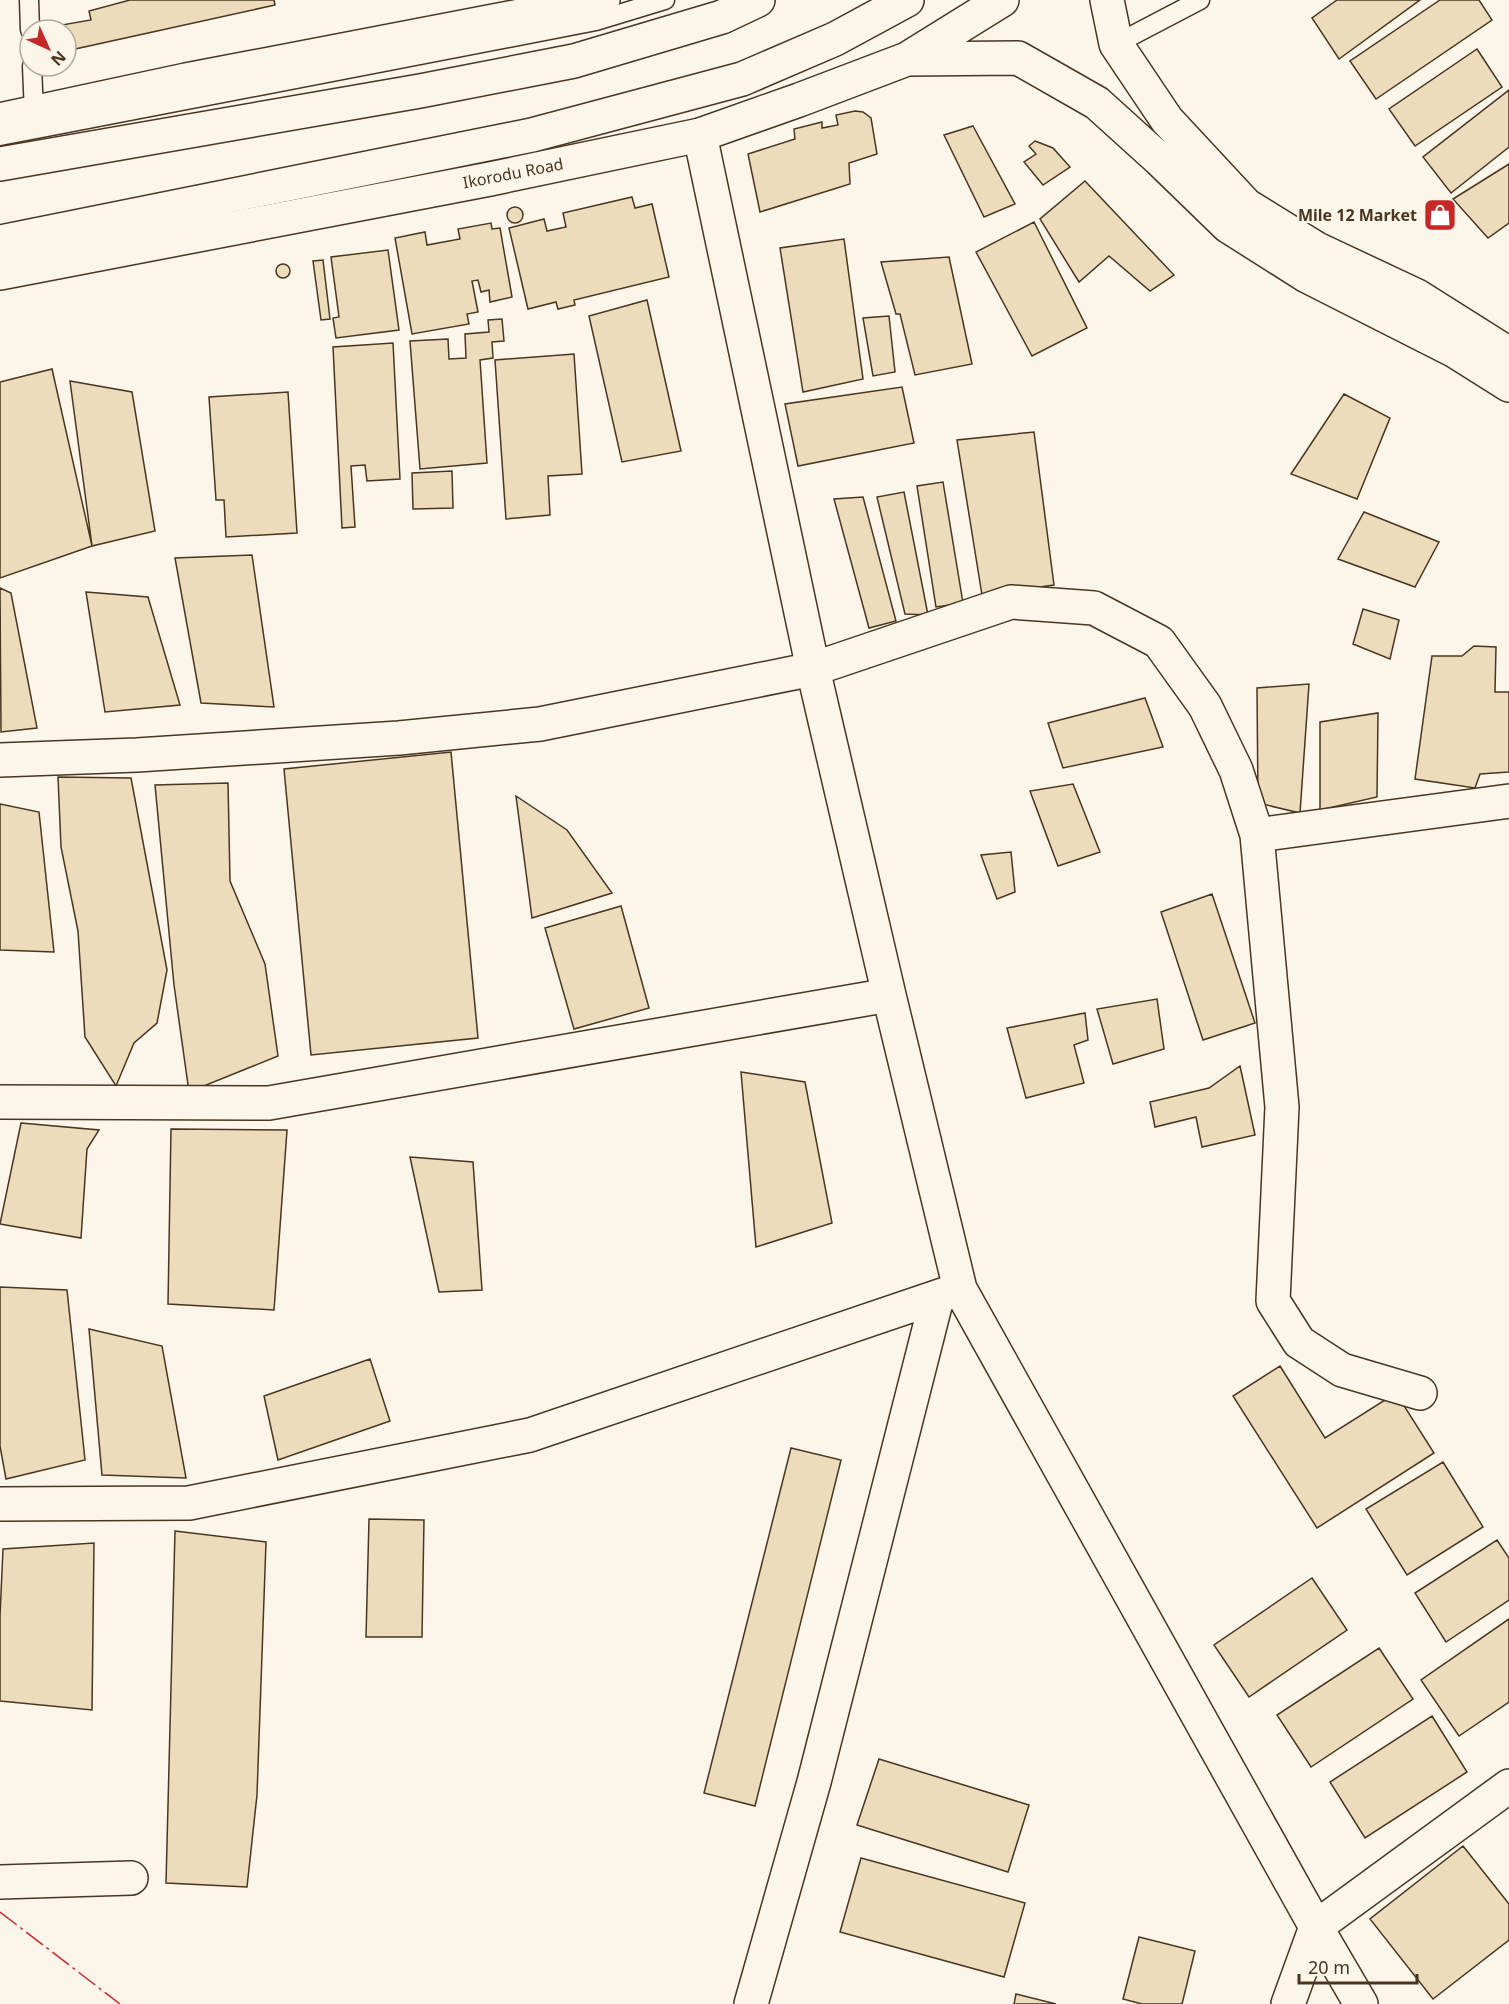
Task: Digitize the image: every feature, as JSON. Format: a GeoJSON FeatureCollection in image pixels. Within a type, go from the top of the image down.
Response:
{"type":"FeatureCollection","features":[{"type":"Feature","properties":{"kind":"main road"},"geometry":{"type":"LineString","coordinates":[[0,120],[186,80],[603,0]]}},
{"type":"Feature","properties":{"kind":"main road"},"geometry":{"type":"LineString","coordinates":[[0,157],[420,91],[573,61],[722,17],[758,0]]}},
{"type":"Feature","properties":{"kind":"main road","name":"Ikorodu Road"},"geometry":{"type":"LineString","coordinates":[[2,242],[532,135],[742,79],[835,39],[907,0]]}},
{"type":"Feature","properties":{"kind":"main road","name":"Ikorodu Road"},"geometry":{"type":"LineString","coordinates":[[0,273],[490,179],[700,135],[907,59],[1002,0]]}},
{"type":"Feature","properties":{"kind":"main road"},"geometry":{"type":"LineString","coordinates":[[1107,0],[1116,44],[1167,120],[1246,205],[1317,249],[1417,296],[1509,354]]}},
{"type":"Feature","properties":{"kind":"main road"},"geometry":{"type":"LineString","coordinates":[[907,59],[1018,58],[1097,104],[1160,160],[1228,226],[1307,276],[1455,351],[1509,385]]}},
{"type":"Feature","properties":{"kind":"main road"},"geometry":{"type":"LineString","coordinates":[[700,135],[813,669],[888,994],[948,1293],[1361,2004]]}},
{"type":"Feature","properties":{"kind":"main road"},"geometry":{"type":"LineString","coordinates":[[0,760],[137,755],[399,738],[540,724],[813,669],[1011,602],[1094,608],[1159,642],[1205,706],[1236,770],[1257,834],[1282,1107],[1273,1301],[1299,1342],[1342,1370],[1420,1393]]}},
{"type":"Feature","properties":{"kind":"main road"},"geometry":{"type":"LineString","coordinates":[[1257,834],[1509,801]]}},
{"type":"Feature","properties":{"kind":"main road"},"geometry":{"type":"LineString","coordinates":[[0,1102],[269,1103],[888,994]]}},
{"type":"Feature","properties":{"kind":"main road"},"geometry":{"type":"LineString","coordinates":[[0,1504],[189,1503],[530,1435],[948,1293]]}},
{"type":"Feature","properties":{"kind":"main road"},"geometry":{"type":"LineString","coordinates":[[751,2004],[948,1293]]}},
{"type":"Feature","properties":{"kind":"main road"},"geometry":{"type":"LineString","coordinates":[[1288,2004],[1316,1927],[1509,1786]]}},
{"type":"Feature","properties":{"kind":"main road"},"geometry":{"type":"LineString","coordinates":[[0,1882],[132,1878]]}},
{"type":"Feature","properties":{"kind":"lane"},"geometry":{"type":"LineString","coordinates":[[29,0],[30,18]]}},
{"type":"Feature","properties":{"kind":"lane"},"geometry":{"type":"LineString","coordinates":[[0,157],[596,21],[665,0]]}},
{"type":"Feature","properties":{"kind":"lane"},"geometry":{"type":"LineString","coordinates":[[1116,44],[1200,0]]}},
{"type":"Feature","properties":{"kind":"lane"},"geometry":{"type":"LineString","coordinates":[[33,78],[34,113]]}},
{"type":"Feature","properties":{"kind":"building"},"geometry":{"type":"Polygon","coordinates":[[[130,0],[274,0],[275,5],[78,48],[78,22],[91,20],[89,11],[130,0]]]}},
{"type":"Feature","properties":{"kind":"building"},"geometry":{"type":"Polygon","coordinates":[[[1337,0],[1420,0],[1339,59],[1312,18],[1337,0]]]}},
{"type":"Feature","properties":{"kind":"building"},"geometry":{"type":"Polygon","coordinates":[[[1440,0],[1479,0],[1492,20],[1376,99],[1350,61],[1440,0]]]}},
{"type":"Feature","properties":{"kind":"building"},"geometry":{"type":"Polygon","coordinates":[[[1477,49],[1502,87],[1415,146],[1389,109],[1477,49]]]}},
{"type":"Feature","properties":{"kind":"building"},"geometry":{"type":"Polygon","coordinates":[[[1509,90],[1509,147],[1451,193],[1423,157],[1509,90]]]}},
{"type":"Feature","properties":{"kind":"building"},"geometry":{"type":"Polygon","coordinates":[[[855,111],[863,112],[871,118],[877,154],[849,163],[850,184],[760,212],[748,154],[795,139],[794,129],[822,122],[822,128],[838,125],[836,115],[855,111]]]}},
{"type":"Feature","properties":{"kind":"building"},"geometry":{"type":"Polygon","coordinates":[[[973,126],[1015,204],[984,217],[944,135],[973,126]]]}},
{"type":"Feature","properties":{"kind":"building"},"geometry":{"type":"Polygon","coordinates":[[[1035,141],[1053,148],[1070,167],[1043,185],[1024,162],[1036,154],[1029,146],[1035,141]]]}},
{"type":"Feature","properties":{"kind":"building"},"geometry":{"type":"Polygon","coordinates":[[[1509,164],[1509,223],[1488,238],[1453,199],[1509,164]]]}},
{"type":"Feature","properties":{"kind":"building"},"geometry":{"type":"Polygon","coordinates":[[[1085,181],[1174,275],[1150,291],[1109,256],[1079,282],[1040,219],[1085,181]]]}},
{"type":"Feature","properties":{"kind":"building"},"geometry":{"type":"Polygon","coordinates":[[[632,197],[635,208],[652,204],[669,277],[574,300],[575,305],[558,309],[556,302],[528,309],[509,228],[544,219],[547,231],[566,227],[563,213],[632,197]]]}},
{"type":"Feature","properties":{"kind":"building"},"geometry":{"type":"Polygon","coordinates":[[[512,207],[518,207],[523,215],[521,221],[512,223],[507,218],[507,212],[512,207]]]}},
{"type":"Feature","properties":{"kind":"building"},"geometry":{"type":"Polygon","coordinates":[[[1034,222],[1087,328],[1032,356],[976,252],[1034,222]]]}},
{"type":"Feature","properties":{"kind":"building"},"geometry":{"type":"Polygon","coordinates":[[[491,223],[492,229],[500,228],[512,297],[490,302],[489,290],[481,292],[478,280],[472,281],[478,312],[467,314],[469,324],[412,334],[395,238],[425,232],[427,245],[460,239],[458,229],[491,223]]]}},
{"type":"Feature","properties":{"kind":"building"},"geometry":{"type":"Polygon","coordinates":[[[844,239],[863,379],[803,392],[780,248],[844,239]]]}},
{"type":"Feature","properties":{"kind":"building"},"geometry":{"type":"Polygon","coordinates":[[[388,250],[399,330],[336,338],[333,318],[339,317],[331,257],[388,250]]]}},
{"type":"Feature","properties":{"kind":"building"},"geometry":{"type":"Polygon","coordinates":[[[949,257],[972,364],[915,375],[900,314],[896,314],[881,262],[949,257]]]}},
{"type":"Feature","properties":{"kind":"building"},"geometry":{"type":"Polygon","coordinates":[[[323,260],[330,319],[321,320],[313,261],[323,260]]]}},
{"type":"Feature","properties":{"kind":"building"},"geometry":{"type":"Polygon","coordinates":[[[280,264],[286,264],[290,271],[286,278],[280,278],[276,274],[276,268],[280,264]]]}},
{"type":"Feature","properties":{"kind":"building"},"geometry":{"type":"Polygon","coordinates":[[[647,300],[681,451],[622,462],[589,316],[647,300]]]}},
{"type":"Feature","properties":{"kind":"building"},"geometry":{"type":"Polygon","coordinates":[[[889,316],[895,372],[873,376],[863,318],[889,316]]]}},
{"type":"Feature","properties":{"kind":"building"},"geometry":{"type":"Polygon","coordinates":[[[502,319],[504,341],[492,342],[493,358],[480,360],[487,463],[420,469],[410,341],[448,339],[449,359],[466,358],[465,334],[489,332],[488,320],[502,319]]]}},
{"type":"Feature","properties":{"kind":"building"},"geometry":{"type":"Polygon","coordinates":[[[393,343],[400,479],[367,481],[365,465],[351,466],[355,527],[342,528],[333,347],[393,343]]]}},
{"type":"Feature","properties":{"kind":"building"},"geometry":{"type":"Polygon","coordinates":[[[574,354],[582,474],[548,476],[550,515],[506,519],[495,360],[574,354]]]}},
{"type":"Feature","properties":{"kind":"building"},"geometry":{"type":"Polygon","coordinates":[[[52,369],[92,546],[0,578],[0,382],[52,369]]]}},
{"type":"Feature","properties":{"kind":"building"},"geometry":{"type":"Polygon","coordinates":[[[70,381],[132,392],[155,531],[92,546],[70,381]]]}},
{"type":"Feature","properties":{"kind":"building"},"geometry":{"type":"Polygon","coordinates":[[[902,387],[914,443],[798,466],[785,404],[902,387]]]}},
{"type":"Feature","properties":{"kind":"building"},"geometry":{"type":"Polygon","coordinates":[[[288,392],[297,533],[226,537],[224,500],[216,500],[209,397],[288,392]]]}},
{"type":"Feature","properties":{"kind":"building"},"geometry":{"type":"Polygon","coordinates":[[[1344,394],[1390,418],[1357,499],[1291,474],[1344,394]]]}},
{"type":"Feature","properties":{"kind":"building"},"geometry":{"type":"Polygon","coordinates":[[[1034,432],[1054,585],[982,595],[957,440],[1034,432]]]}},
{"type":"Feature","properties":{"kind":"building"},"geometry":{"type":"Polygon","coordinates":[[[452,471],[453,508],[413,509],[412,473],[452,471]]]}},
{"type":"Feature","properties":{"kind":"building"},"geometry":{"type":"Polygon","coordinates":[[[943,482],[963,603],[936,607],[917,486],[943,482]]]}},
{"type":"Feature","properties":{"kind":"building"},"geometry":{"type":"Polygon","coordinates":[[[904,492],[928,615],[905,614],[877,497],[904,492]]]}},
{"type":"Feature","properties":{"kind":"building"},"geometry":{"type":"Polygon","coordinates":[[[863,497],[896,621],[869,628],[834,499],[863,497]]]}},
{"type":"Feature","properties":{"kind":"building"},"geometry":{"type":"Polygon","coordinates":[[[1364,512],[1439,542],[1415,587],[1338,559],[1364,512]]]}},
{"type":"Feature","properties":{"kind":"building"},"geometry":{"type":"Polygon","coordinates":[[[252,555],[274,707],[201,703],[175,558],[252,555]]]}},
{"type":"Feature","properties":{"kind":"building"},"geometry":{"type":"Polygon","coordinates":[[[0,588],[11,593],[37,728],[1,732],[0,588]]]}},
{"type":"Feature","properties":{"kind":"building"},"geometry":{"type":"Polygon","coordinates":[[[86,592],[148,597],[180,705],[105,712],[86,592]]]}},
{"type":"Feature","properties":{"kind":"building"},"geometry":{"type":"Polygon","coordinates":[[[1363,609],[1399,620],[1390,659],[1353,644],[1363,609]]]}},
{"type":"Feature","properties":{"kind":"building"},"geometry":{"type":"Polygon","coordinates":[[[1474,646],[1496,647],[1495,692],[1509,692],[1509,772],[1480,774],[1475,788],[1415,779],[1432,656],[1462,656],[1474,646]]]}},
{"type":"Feature","properties":{"kind":"building"},"geometry":{"type":"Polygon","coordinates":[[[1309,684],[1300,813],[1258,803],[1257,688],[1309,684]]]}},
{"type":"Feature","properties":{"kind":"building"},"geometry":{"type":"Polygon","coordinates":[[[1145,698],[1163,747],[1063,768],[1048,723],[1145,698]]]}},
{"type":"Feature","properties":{"kind":"building"},"geometry":{"type":"Polygon","coordinates":[[[1378,713],[1377,797],[1320,810],[1320,722],[1378,713]]]}},
{"type":"Feature","properties":{"kind":"building"},"geometry":{"type":"Polygon","coordinates":[[[451,752],[478,1038],[311,1055],[284,769],[451,752]]]}},
{"type":"Feature","properties":{"kind":"building"},"geometry":{"type":"Polygon","coordinates":[[[58,777],[131,778],[167,970],[157,1023],[134,1043],[116,1086],[85,1037],[78,931],[61,847],[58,777]]]}},
{"type":"Feature","properties":{"kind":"building"},"geometry":{"type":"Polygon","coordinates":[[[228,783],[230,881],[265,964],[278,1056],[189,1092],[174,985],[155,785],[228,783]]]}},
{"type":"Feature","properties":{"kind":"building"},"geometry":{"type":"Polygon","coordinates":[[[1073,784],[1100,852],[1058,866],[1030,791],[1073,784]]]}},
{"type":"Feature","properties":{"kind":"building"},"geometry":{"type":"Polygon","coordinates":[[[516,796],[567,830],[612,893],[532,918],[516,796]]]}},
{"type":"Feature","properties":{"kind":"building"},"geometry":{"type":"Polygon","coordinates":[[[0,804],[39,812],[54,952],[0,950],[0,804]]]}},
{"type":"Feature","properties":{"kind":"building"},"geometry":{"type":"Polygon","coordinates":[[[1011,852],[1015,892],[997,899],[981,855],[1011,852]]]}},
{"type":"Feature","properties":{"kind":"building"},"geometry":{"type":"Polygon","coordinates":[[[1212,894],[1255,1023],[1203,1040],[1161,912],[1212,894]]]}},
{"type":"Feature","properties":{"kind":"building"},"geometry":{"type":"Polygon","coordinates":[[[621,906],[649,1008],[574,1029],[545,928],[621,906]]]}},
{"type":"Feature","properties":{"kind":"building"},"geometry":{"type":"Polygon","coordinates":[[[1157,999],[1164,1049],[1113,1064],[1097,1009],[1157,999]]]}},
{"type":"Feature","properties":{"kind":"building"},"geometry":{"type":"Polygon","coordinates":[[[1085,1013],[1088,1040],[1074,1045],[1084,1083],[1026,1098],[1007,1028],[1085,1013]]]}},
{"type":"Feature","properties":{"kind":"building"},"geometry":{"type":"Polygon","coordinates":[[[1240,1066],[1255,1135],[1202,1147],[1196,1117],[1155,1127],[1150,1102],[1209,1088],[1240,1066]]]}},
{"type":"Feature","properties":{"kind":"building"},"geometry":{"type":"Polygon","coordinates":[[[741,1072],[805,1082],[832,1223],[756,1247],[741,1072]]]}},
{"type":"Feature","properties":{"kind":"building"},"geometry":{"type":"Polygon","coordinates":[[[21,1123],[99,1130],[87,1149],[81,1238],[0,1224],[21,1123]]]}},
{"type":"Feature","properties":{"kind":"building"},"geometry":{"type":"Polygon","coordinates":[[[171,1129],[287,1130],[274,1310],[168,1304],[171,1129]]]}},
{"type":"Feature","properties":{"kind":"building"},"geometry":{"type":"Polygon","coordinates":[[[410,1157],[473,1162],[482,1290],[439,1292],[410,1157]]]}},
{"type":"Feature","properties":{"kind":"building"},"geometry":{"type":"Polygon","coordinates":[[[0,1287],[67,1290],[85,1460],[6,1479],[0,1446],[0,1287]]]}},
{"type":"Feature","properties":{"kind":"building"},"geometry":{"type":"Polygon","coordinates":[[[89,1329],[162,1346],[186,1478],[102,1475],[89,1329]]]}},
{"type":"Feature","properties":{"kind":"building"},"geometry":{"type":"Polygon","coordinates":[[[370,1359],[390,1421],[278,1460],[264,1396],[370,1359]]]}},
{"type":"Feature","properties":{"kind":"building"},"geometry":{"type":"Polygon","coordinates":[[[1280,1366],[1325,1438],[1396,1393],[1434,1453],[1317,1528],[1233,1396],[1280,1366]]]}},
{"type":"Feature","properties":{"kind":"building"},"geometry":{"type":"Polygon","coordinates":[[[791,1448],[841,1460],[755,1806],[704,1793],[791,1448]]]}},
{"type":"Feature","properties":{"kind":"building"},"geometry":{"type":"Polygon","coordinates":[[[1443,1462],[1483,1527],[1407,1575],[1366,1509],[1443,1462]]]}},
{"type":"Feature","properties":{"kind":"building"},"geometry":{"type":"Polygon","coordinates":[[[369,1519],[424,1520],[422,1637],[366,1637],[369,1519]]]}},
{"type":"Feature","properties":{"kind":"building"},"geometry":{"type":"Polygon","coordinates":[[[175,1531],[266,1542],[257,1795],[247,1887],[166,1883],[175,1531]]]}},
{"type":"Feature","properties":{"kind":"building"},"geometry":{"type":"Polygon","coordinates":[[[1497,1540],[1509,1558],[1509,1600],[1446,1642],[1415,1593],[1497,1540]]]}},
{"type":"Feature","properties":{"kind":"building"},"geometry":{"type":"Polygon","coordinates":[[[94,1543],[92,1710],[0,1701],[3,1549],[94,1543]]]}},
{"type":"Feature","properties":{"kind":"building"},"geometry":{"type":"Polygon","coordinates":[[[1312,1578],[1347,1630],[1249,1697],[1214,1645],[1312,1578]]]}},
{"type":"Feature","properties":{"kind":"building"},"geometry":{"type":"Polygon","coordinates":[[[1509,1619],[1509,1702],[1459,1736],[1421,1680],[1509,1619]]]}},
{"type":"Feature","properties":{"kind":"building"},"geometry":{"type":"Polygon","coordinates":[[[1379,1648],[1413,1699],[1311,1767],[1277,1715],[1379,1648]]]}},
{"type":"Feature","properties":{"kind":"building"},"geometry":{"type":"Polygon","coordinates":[[[1432,1716],[1467,1772],[1365,1838],[1330,1782],[1432,1716]]]}},
{"type":"Feature","properties":{"kind":"building"},"geometry":{"type":"Polygon","coordinates":[[[879,1759],[1029,1805],[1008,1872],[857,1825],[879,1759]]]}},
{"type":"Feature","properties":{"kind":"building"},"geometry":{"type":"Polygon","coordinates":[[[1463,1846],[1509,1904],[1509,1940],[1433,1999],[1370,1919],[1463,1846]]]}},
{"type":"Feature","properties":{"kind":"building"},"geometry":{"type":"Polygon","coordinates":[[[861,1858],[1025,1903],[1004,1977],[840,1932],[861,1858]]]}},
{"type":"Feature","properties":{"kind":"building"},"geometry":{"type":"Polygon","coordinates":[[[1139,1937],[1195,1951],[1182,2004],[1142,2004],[1123,1999],[1139,1937]]]}},
{"type":"Feature","properties":{"kind":"building"},"geometry":{"type":"Polygon","coordinates":[[[1016,1994],[1056,2004],[1014,2004],[1016,1994]]]}},
{"type":"Feature","properties":{"kind":"power"},"geometry":{"type":"LineString","coordinates":[[0,1912],[120,2004]]}},
{"type":"Feature","properties":{"kind":"place","name":"Mile 12 Market"},"geometry":{"type":"Point","coordinates":[1440,215]}}]}
